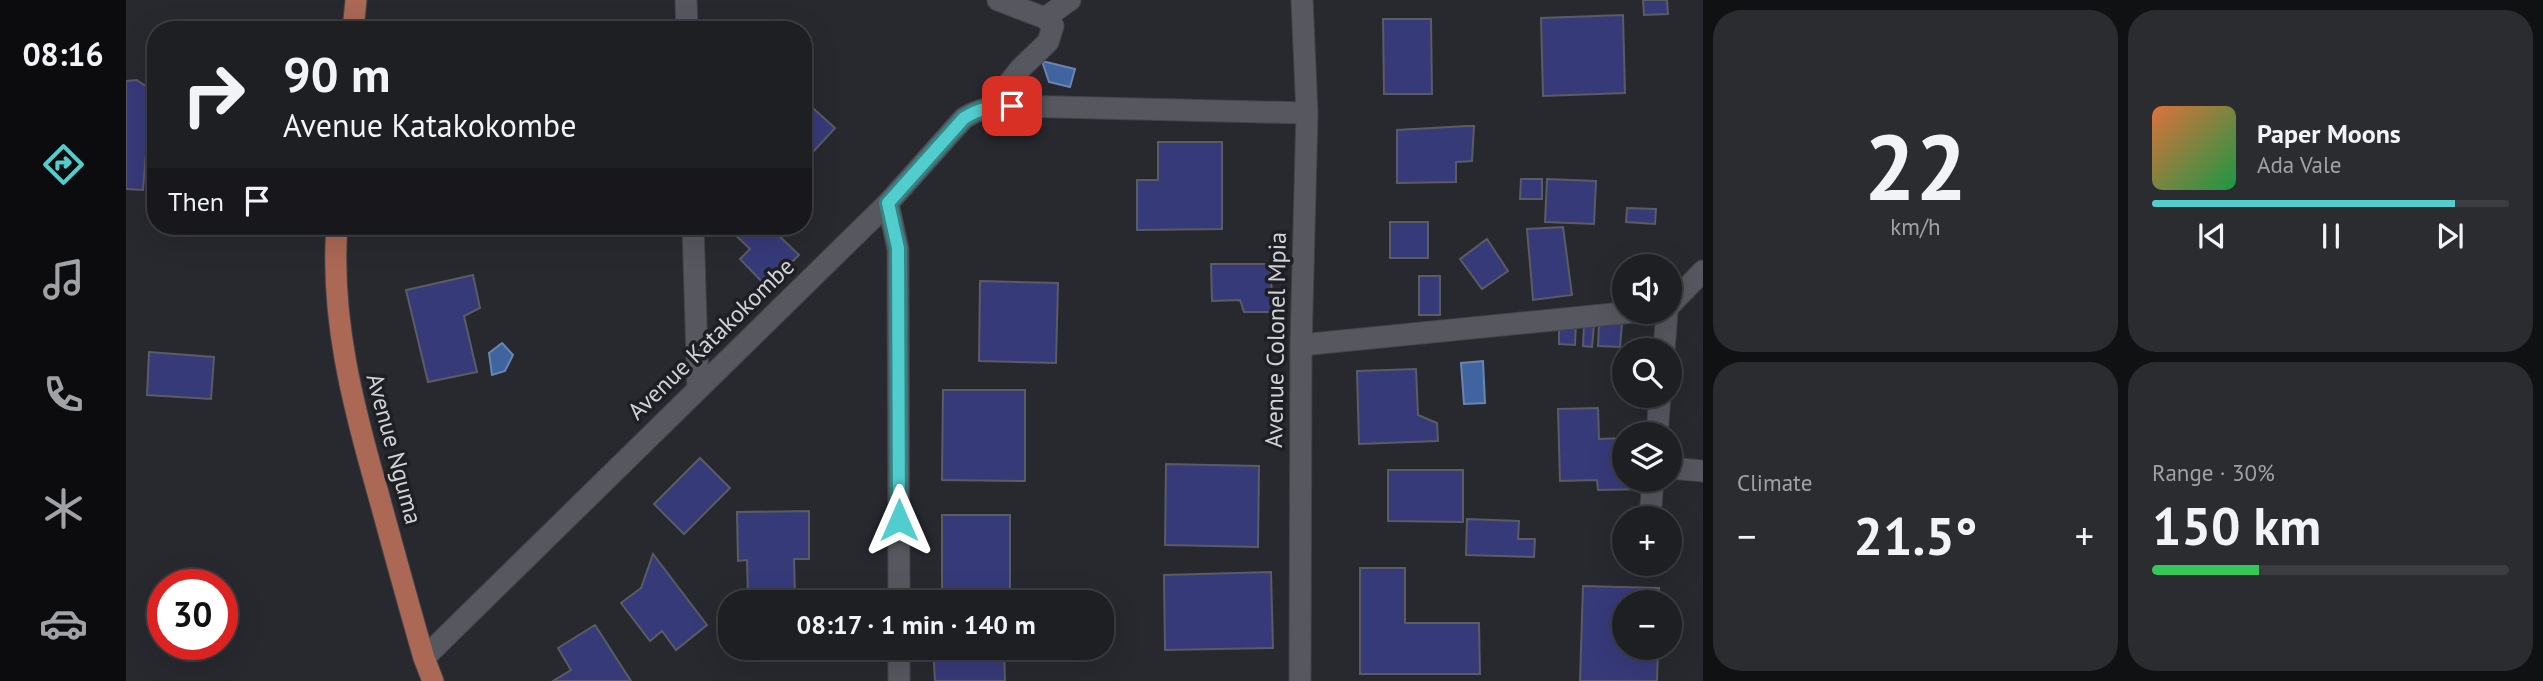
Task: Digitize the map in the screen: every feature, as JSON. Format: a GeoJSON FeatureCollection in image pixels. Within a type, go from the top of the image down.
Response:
{"type":"FeatureCollection","features":[{"type":"Feature","properties":{"kind":"main road"},"geometry":{"type":"LineString","coordinates":[[354,21],[356,0]]}},
{"type":"Feature","properties":{"kind":"main road","name":"Avenue Nguma"},"geometry":{"type":"LineString","coordinates":[[337,235],[336,281],[346,366],[361,432],[424,658],[433,681]]}},
{"type":"Feature","properties":{"kind":"street"},"geometry":{"type":"LineString","coordinates":[[686,0],[687,21]]}},
{"type":"Feature","properties":{"kind":"street"},"geometry":{"type":"LineString","coordinates":[[990,107],[1021,68],[1048,41],[1053,26],[1045,18],[998,0]]}},
{"type":"Feature","properties":{"kind":"street"},"geometry":{"type":"LineString","coordinates":[[1045,18],[1070,0]]}},
{"type":"Feature","properties":{"kind":"street","name":"Avenue Colonel Mpia"},"geometry":{"type":"LineString","coordinates":[[1300,681],[1301,345],[1307,113],[1302,0]]}},
{"type":"Feature","properties":{"kind":"street","name":"Avenue Katakokombe"},"geometry":{"type":"LineString","coordinates":[[424,658],[888,203],[964,118],[990,107],[1307,113]]}},
{"type":"Feature","properties":{"kind":"street"},"geometry":{"type":"LineString","coordinates":[[888,203],[898,248],[899,590]]}},
{"type":"Feature","properties":{"kind":"street"},"geometry":{"type":"LineString","coordinates":[[693,235],[698,389]]}},
{"type":"Feature","properties":{"kind":"street"},"geometry":{"type":"LineString","coordinates":[[1682,293],[1703,271]]}},
{"type":"Feature","properties":{"kind":"street"},"geometry":{"type":"LineString","coordinates":[[1301,345],[1612,314]]}},
{"type":"Feature","properties":{"kind":"street"},"geometry":{"type":"LineString","coordinates":[[1682,469],[1703,471]]}},
{"type":"Feature","properties":{"kind":"street"},"geometry":{"type":"LineString","coordinates":[[899,660],[899,681]]}},
{"type":"Feature","properties":{"kind":"water"},"geometry":{"type":"Polygon","coordinates":[[[1042,61],[1075,69],[1070,87],[1049,82],[1042,61]]]}},
{"type":"Feature","properties":{"kind":"water"},"geometry":{"type":"Polygon","coordinates":[[[502,343],[513,355],[505,371],[492,375],[489,353],[502,343]]]}},
{"type":"Feature","properties":{"kind":"water"},"geometry":{"type":"Polygon","coordinates":[[[1483,361],[1485,403],[1464,404],[1461,363],[1483,361]]]}},
{"type":"Feature","properties":{"kind":"building"},"geometry":{"type":"Polygon","coordinates":[[[1643,0],[1667,0],[1668,14],[1644,15],[1643,0]]]}},
{"type":"Feature","properties":{"kind":"building"},"geometry":{"type":"Polygon","coordinates":[[[1623,15],[1625,93],[1543,96],[1541,18],[1623,15]]]}},
{"type":"Feature","properties":{"kind":"building"},"geometry":{"type":"Polygon","coordinates":[[[1383,19],[1431,19],[1432,94],[1384,94],[1383,19]]]}},
{"type":"Feature","properties":{"kind":"building"},"geometry":{"type":"Polygon","coordinates":[[[137,80],[147,87],[143,190],[126,189],[126,81],[137,80]]]}},
{"type":"Feature","properties":{"kind":"building"},"geometry":{"type":"Polygon","coordinates":[[[812,107],[835,128],[812,153],[812,107]]]}},
{"type":"Feature","properties":{"kind":"building"},"geometry":{"type":"Polygon","coordinates":[[[1474,126],[1472,161],[1456,162],[1456,182],[1397,183],[1397,130],[1474,126]]]}},
{"type":"Feature","properties":{"kind":"building"},"geometry":{"type":"Polygon","coordinates":[[[1158,142],[1222,142],[1222,229],[1137,230],[1137,180],[1158,180],[1158,142]]]}},
{"type":"Feature","properties":{"kind":"building"},"geometry":{"type":"Polygon","coordinates":[[[1521,179],[1542,179],[1542,199],[1520,199],[1521,179]]]}},
{"type":"Feature","properties":{"kind":"building"},"geometry":{"type":"Polygon","coordinates":[[[1547,179],[1596,181],[1594,224],[1545,222],[1547,179]]]}},
{"type":"Feature","properties":{"kind":"building"},"geometry":{"type":"Polygon","coordinates":[[[1627,208],[1656,209],[1655,224],[1626,222],[1627,208]]]}},
{"type":"Feature","properties":{"kind":"building"},"geometry":{"type":"Polygon","coordinates":[[[1390,222],[1428,222],[1428,258],[1390,258],[1390,222]]]}},
{"type":"Feature","properties":{"kind":"building"},"geometry":{"type":"Polygon","coordinates":[[[1563,227],[1572,295],[1533,300],[1527,229],[1563,227]]]}},
{"type":"Feature","properties":{"kind":"building"},"geometry":{"type":"Polygon","coordinates":[[[735,235],[778,235],[799,255],[767,287],[740,259],[750,249],[735,235]]]}},
{"type":"Feature","properties":{"kind":"building"},"geometry":{"type":"Polygon","coordinates":[[[1487,239],[1508,271],[1482,289],[1460,259],[1487,239]]]}},
{"type":"Feature","properties":{"kind":"building"},"geometry":{"type":"Polygon","coordinates":[[[1211,264],[1271,264],[1272,312],[1244,312],[1240,300],[1212,301],[1211,264]]]}},
{"type":"Feature","properties":{"kind":"building"},"geometry":{"type":"Polygon","coordinates":[[[473,275],[480,308],[464,316],[477,372],[428,382],[406,290],[473,275]]]}},
{"type":"Feature","properties":{"kind":"building"},"geometry":{"type":"Polygon","coordinates":[[[1419,276],[1440,276],[1440,315],[1419,315],[1419,276]]]}},
{"type":"Feature","properties":{"kind":"building"},"geometry":{"type":"Polygon","coordinates":[[[980,281],[1058,283],[1056,363],[979,361],[980,281]]]}},
{"type":"Feature","properties":{"kind":"building"},"geometry":{"type":"Polygon","coordinates":[[[1559,323],[1576,323],[1575,345],[1559,344],[1559,323]]]}},
{"type":"Feature","properties":{"kind":"building"},"geometry":{"type":"Polygon","coordinates":[[[1599,323],[1622,324],[1621,338],[1612,338],[1612,347],[1598,346],[1599,323]]]}},
{"type":"Feature","properties":{"kind":"building"},"geometry":{"type":"Polygon","coordinates":[[[1584,324],[1594,325],[1592,347],[1583,346],[1584,324]]]}},
{"type":"Feature","properties":{"kind":"building"},"geometry":{"type":"Polygon","coordinates":[[[149,352],[214,357],[211,399],[147,395],[149,352]]]}},
{"type":"Feature","properties":{"kind":"building"},"geometry":{"type":"Polygon","coordinates":[[[1416,369],[1418,415],[1437,423],[1438,441],[1359,444],[1357,371],[1416,369]]]}},
{"type":"Feature","properties":{"kind":"building"},"geometry":{"type":"Polygon","coordinates":[[[943,390],[1025,390],[1025,481],[942,480],[943,390]]]}},
{"type":"Feature","properties":{"kind":"building"},"geometry":{"type":"Polygon","coordinates":[[[1598,408],[1599,439],[1612,438],[1612,490],[1598,490],[1597,480],[1560,481],[1558,409],[1598,408]]]}},
{"type":"Feature","properties":{"kind":"building"},"geometry":{"type":"Polygon","coordinates":[[[700,458],[730,488],[684,534],[654,504],[700,458]]]}},
{"type":"Feature","properties":{"kind":"building"},"geometry":{"type":"Polygon","coordinates":[[[1166,464],[1259,466],[1258,547],[1165,545],[1166,464]]]}},
{"type":"Feature","properties":{"kind":"building"},"geometry":{"type":"Polygon","coordinates":[[[1388,470],[1463,470],[1463,522],[1388,521],[1388,470]]]}},
{"type":"Feature","properties":{"kind":"building"},"geometry":{"type":"Polygon","coordinates":[[[809,511],[809,559],[794,559],[795,590],[748,590],[747,560],[738,561],[737,512],[809,511]]]}},
{"type":"Feature","properties":{"kind":"building"},"geometry":{"type":"Polygon","coordinates":[[[942,515],[1010,515],[1010,590],[942,590],[942,515]]]}},
{"type":"Feature","properties":{"kind":"building"},"geometry":{"type":"Polygon","coordinates":[[[1467,519],[1519,521],[1518,539],[1535,539],[1534,557],[1466,555],[1467,519]]]}},
{"type":"Feature","properties":{"kind":"building"},"geometry":{"type":"Polygon","coordinates":[[[653,554],[707,625],[676,650],[662,631],[650,641],[621,603],[641,588],[653,554]]]}},
{"type":"Feature","properties":{"kind":"building"},"geometry":{"type":"Polygon","coordinates":[[[1360,568],[1405,568],[1405,623],[1479,623],[1480,674],[1360,674],[1360,568]]]}},
{"type":"Feature","properties":{"kind":"building"},"geometry":{"type":"Polygon","coordinates":[[[1271,572],[1273,648],[1165,650],[1164,575],[1271,572]]]}},
{"type":"Feature","properties":{"kind":"building"},"geometry":{"type":"Polygon","coordinates":[[[1583,586],[1659,588],[1612,590],[1612,660],[1658,660],[1657,681],[1580,681],[1583,586]]]}},
{"type":"Feature","properties":{"kind":"building"},"geometry":{"type":"Polygon","coordinates":[[[595,625],[631,681],[553,681],[571,670],[558,648],[595,625]]]}},
{"type":"Feature","properties":{"kind":"building"},"geometry":{"type":"Polygon","coordinates":[[[934,660],[1004,660],[1005,681],[935,681],[934,660]]]}},
{"type":"Feature","properties":{"kind":"route"},"geometry":{"type":"LineString","coordinates":[[899,520],[899,275],[898,248],[888,203],[964,118],[990,107],[1012,106]]}}]}
